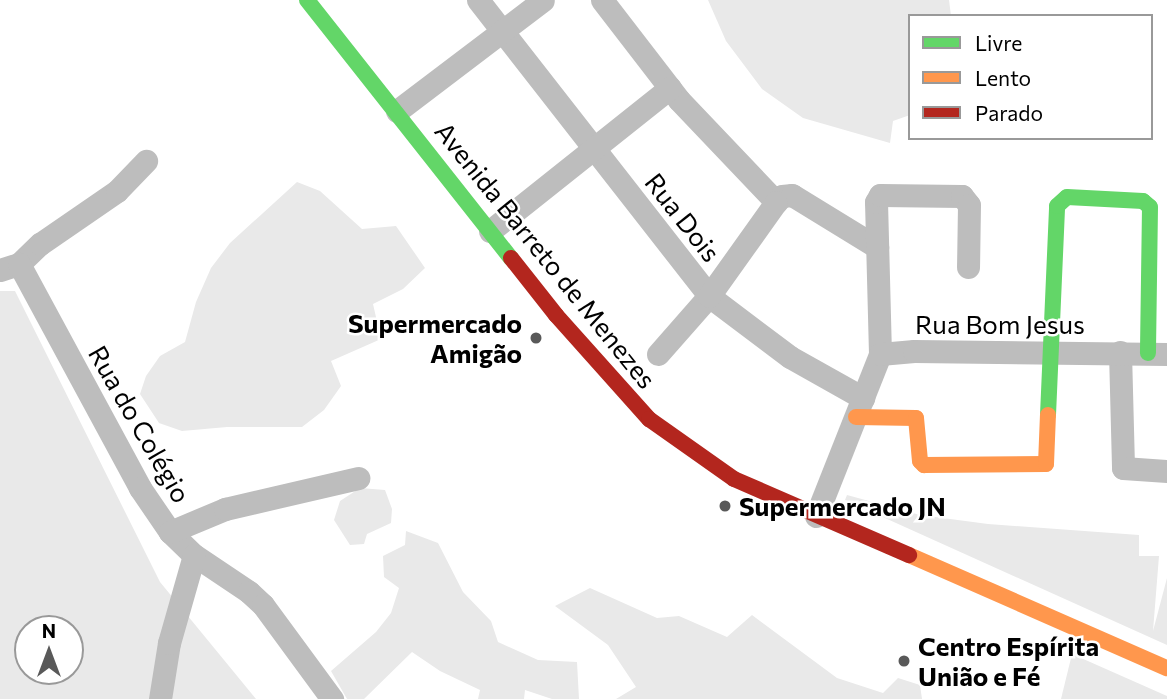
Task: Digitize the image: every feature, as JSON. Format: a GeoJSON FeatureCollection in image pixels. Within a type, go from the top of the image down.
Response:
{"type":"FeatureCollection","features":[{"type":"Feature","properties":{"kind":"main road","name":"Avenida Barreto de Menezes"},"geometry":{"type":"LineString","coordinates":[[307,0],[556,315],[649,419],[734,479],[1167,668]]}},
{"type":"Feature","properties":{"kind":"main road"},"geometry":{"type":"LineString","coordinates":[[860,407],[916,418],[919,424],[920,461],[924,465],[1042,466],[1049,459],[1057,206],[1067,197],[1143,201],[1150,207],[1158,354]]}},
{"type":"Feature","properties":{"kind":"street","name":"Rua Dois"},"geometry":{"type":"LineString","coordinates":[[478,0],[709,296],[776,202]]}},
{"type":"Feature","properties":{"kind":"street"},"geometry":{"type":"LineString","coordinates":[[397,111],[543,0]]}},
{"type":"Feature","properties":{"kind":"street"},"geometry":{"type":"LineString","coordinates":[[602,0],[670,88],[776,202],[782,196],[792,195],[877,247]]}},
{"type":"Feature","properties":{"kind":"street"},"geometry":{"type":"LineString","coordinates":[[491,231],[670,88]]}},
{"type":"Feature","properties":{"kind":"street"},"geometry":{"type":"LineString","coordinates":[[10,267],[117,191],[146,161]]}},
{"type":"Feature","properties":{"kind":"street"},"geometry":{"type":"LineString","coordinates":[[880,354],[876,202],[880,195],[962,195],[969,205],[968,267]]}},
{"type":"Feature","properties":{"kind":"street","name":"Rua do Colégio"},"geometry":{"type":"LineString","coordinates":[[10,267],[140,488],[170,532],[194,555],[249,592],[263,605],[332,699]]}},
{"type":"Feature","properties":{"kind":"street"},"geometry":{"type":"LineString","coordinates":[[658,354],[709,296],[860,407]]}},
{"type":"Feature","properties":{"kind":"street","name":"Rua Bom Jesus"},"geometry":{"type":"LineString","coordinates":[[816,516],[880,354],[914,351],[1158,354]]}},
{"type":"Feature","properties":{"kind":"street"},"geometry":{"type":"LineString","coordinates":[[1120,352],[1123,468],[1167,471]]}},
{"type":"Feature","properties":{"kind":"street"},"geometry":{"type":"LineString","coordinates":[[170,532],[225,509],[358,478]]}},
{"type":"Feature","properties":{"kind":"street"},"geometry":{"type":"LineString","coordinates":[[160,699],[169,643],[194,555]]}},
{"type":"Feature","properties":{"kind":"shaded area"},"geometry":{"type":"Polygon","coordinates":[[[708,0],[949,0],[951,14],[908,14],[908,116],[893,121],[890,143],[803,118],[762,89],[726,41],[708,0]]]}},
{"type":"Feature","properties":{"kind":"shaded area"},"geometry":{"type":"Polygon","coordinates":[[[297,182],[320,191],[362,229],[396,226],[425,268],[403,289],[373,304],[381,339],[331,361],[341,386],[324,410],[302,427],[227,427],[182,431],[159,423],[140,394],[146,376],[160,356],[185,342],[196,302],[211,268],[230,243],[297,182]]]}},
{"type":"Feature","properties":{"kind":"shaded area"},"geometry":{"type":"Polygon","coordinates":[[[0,291],[15,291],[160,582],[256,699],[0,699],[0,291]]]}},
{"type":"Feature","properties":{"kind":"shaded area"},"geometry":{"type":"Polygon","coordinates":[[[360,488],[385,490],[392,509],[391,523],[367,534],[364,544],[350,545],[334,520],[340,501],[360,488]]]}},
{"type":"Feature","properties":{"kind":"shaded area"},"geometry":{"type":"Polygon","coordinates":[[[847,495],[920,515],[988,524],[1139,535],[1139,556],[1159,556],[1153,631],[1167,578],[1167,645],[845,500],[847,495]]]}},
{"type":"Feature","properties":{"kind":"shaded area"},"geometry":{"type":"Polygon","coordinates":[[[406,531],[438,543],[463,592],[491,621],[498,642],[538,660],[577,662],[579,699],[552,699],[525,690],[524,699],[478,699],[480,690],[440,671],[412,652],[364,699],[347,699],[331,671],[376,632],[391,613],[399,588],[384,577],[383,556],[405,545],[406,531]]]}},
{"type":"Feature","properties":{"kind":"shaded area"},"geometry":{"type":"Polygon","coordinates":[[[590,588],[657,618],[679,616],[727,637],[752,615],[837,678],[883,693],[898,678],[920,685],[922,699],[616,699],[636,687],[608,645],[555,606],[590,588]]]}},
{"type":"Feature","properties":{"kind":"shaded area"},"geometry":{"type":"Polygon","coordinates":[[[1072,654],[1167,696],[1167,699],[1061,699],[1072,654]]]}},
{"type":"Feature","properties":{"kind":"traffic: fast"},"geometry":{"type":"LineString","coordinates":[[307,0],[511,258]]}},
{"type":"Feature","properties":{"kind":"traffic: fast"},"geometry":{"type":"LineString","coordinates":[[1048,415],[1057,206],[1067,197],[1143,201],[1150,207],[1148,353]]}},
{"type":"Feature","properties":{"kind":"traffic: slow"},"geometry":{"type":"LineString","coordinates":[[856,417],[916,418],[920,461],[924,465],[1046,464],[1048,415]]}},
{"type":"Feature","properties":{"kind":"traffic: slow"},"geometry":{"type":"LineString","coordinates":[[909,555],[1167,668]]}},
{"type":"Feature","properties":{"kind":"traffic: jam"},"geometry":{"type":"LineString","coordinates":[[511,258],[556,315],[649,419],[734,479],[909,555]]}},
{"type":"Feature","properties":{"kind":"place","name":"Supermercado Amigão"},"geometry":{"type":"Point","coordinates":[536,338]}},
{"type":"Feature","properties":{"kind":"place","name":"Supermercado JN"},"geometry":{"type":"Point","coordinates":[725,506]}},
{"type":"Feature","properties":{"kind":"place","name":"Centro Espírita União e Fé"},"geometry":{"type":"Point","coordinates":[904,661]}}]}
